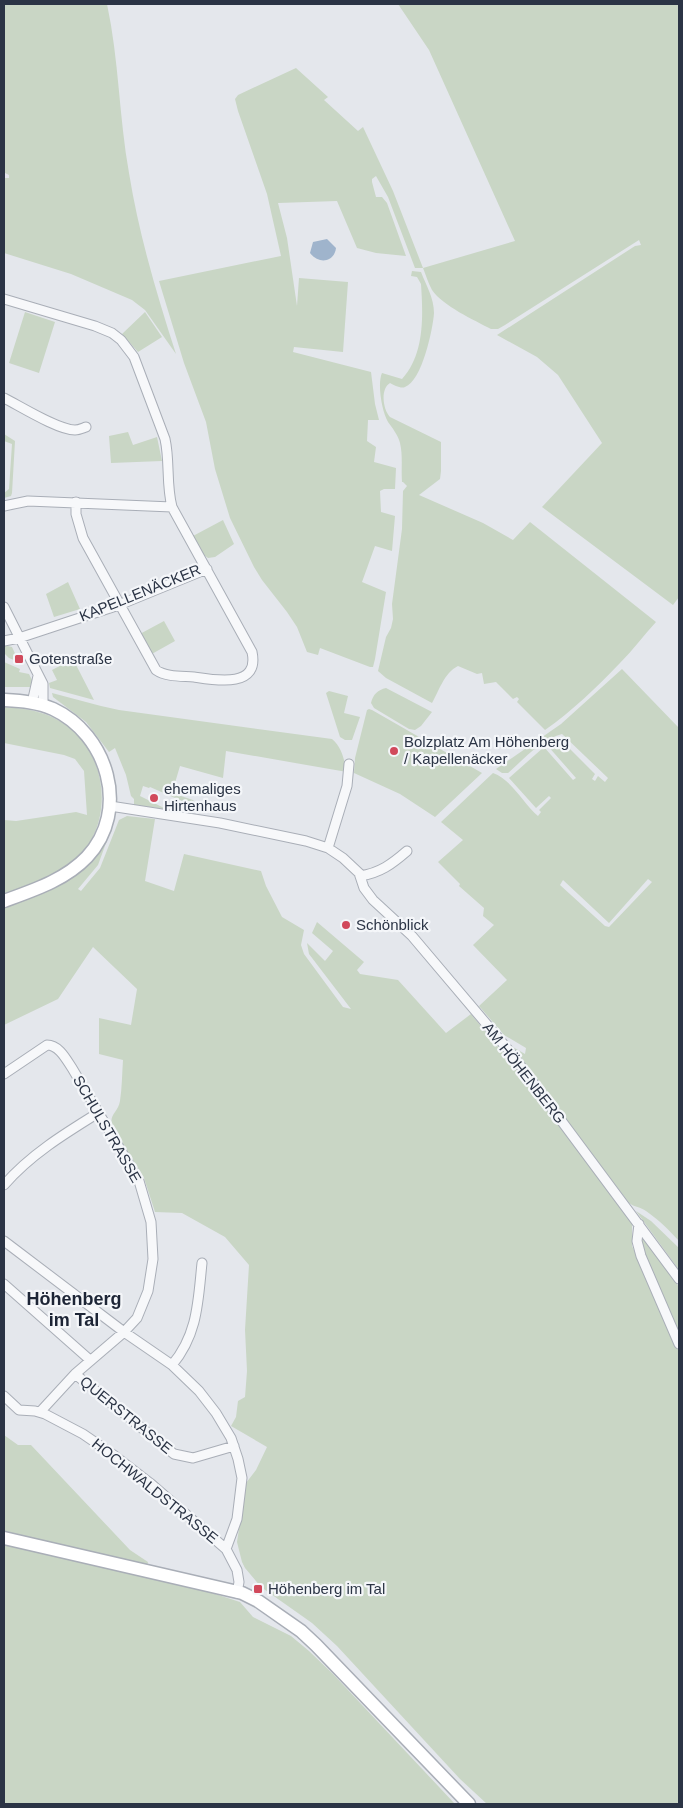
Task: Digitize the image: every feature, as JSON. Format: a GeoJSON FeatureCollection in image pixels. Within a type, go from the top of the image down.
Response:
{"type":"FeatureCollection","features":[{"type":"Feature","properties":{"kind":"main road"},"geometry":{"type":"LineString","coordinates":[[4,700],[38,705],[54,710],[67,718],[89,738],[98,751],[108,776],[110,792],[110,806],[105,825],[98,841],[81,863],[59,879],[4,901]]}},
{"type":"Feature","properties":{"kind":"main road"},"geometry":{"type":"LineString","coordinates":[[4,1538],[236,1592],[254,1598],[301,1631],[316,1645],[469,1804]]}},
{"type":"Feature","properties":{"kind":"street"},"geometry":{"type":"LineString","coordinates":[[4,298],[95,326],[112,333],[127,346],[134,357],[165,439],[172,507],[28,501],[4,506]]}},
{"type":"Feature","properties":{"kind":"street"},"geometry":{"type":"LineString","coordinates":[[4,398],[65,428],[75,430],[86,427]]}},
{"type":"Feature","properties":{"kind":"street"},"geometry":{"type":"LineString","coordinates":[[76,502],[76,514],[81,533],[156,670],[162,674],[226,681],[237,680],[246,675],[250,668],[253,660],[252,652],[207,569]]}},
{"type":"Feature","properties":{"kind":"street","name":"KAPELLENÄCKER"},"geometry":{"type":"LineString","coordinates":[[19,638],[119,605],[207,569],[172,507]]}},
{"type":"Feature","properties":{"kind":"street"},"geometry":{"type":"LineString","coordinates":[[4,607],[38,676],[38,705]]}},
{"type":"Feature","properties":{"kind":"street"},"geometry":{"type":"LineString","coordinates":[[4,641],[19,638]]}},
{"type":"Feature","properties":{"kind":"street"},"geometry":{"type":"LineString","coordinates":[[328,848],[348,786],[349,764]]}},
{"type":"Feature","properties":{"kind":"street","name":"AM HÖHENBERG"},"geometry":{"type":"LineString","coordinates":[[110,806],[230,825],[306,841],[328,848],[343,858],[360,876],[368,893],[412,936],[511,1053],[679,1279]]}},
{"type":"Feature","properties":{"kind":"street"},"geometry":{"type":"LineString","coordinates":[[360,876],[384,869],[407,851]]}},
{"type":"Feature","properties":{"kind":"street","name":"SCHULSTRASSE"},"geometry":{"type":"LineString","coordinates":[[4,1074],[43,1046],[51,1045],[60,1052],[72,1068],[139,1182],[151,1222],[152,1259],[148,1291],[137,1318],[124,1332],[75,1374],[40,1412]]}},
{"type":"Feature","properties":{"kind":"street"},"geometry":{"type":"LineString","coordinates":[[4,1185],[52,1142],[98,1113]]}},
{"type":"Feature","properties":{"kind":"street"},"geometry":{"type":"LineString","coordinates":[[639,1224],[637,1241],[641,1256],[679,1344]]}},
{"type":"Feature","properties":{"kind":"street"},"geometry":{"type":"LineString","coordinates":[[4,1241],[124,1332],[172,1365],[207,1401],[225,1426],[234,1446],[241,1470],[242,1486],[234,1530],[226,1549],[238,1573],[236,1592]]}},
{"type":"Feature","properties":{"kind":"street"},"geometry":{"type":"LineString","coordinates":[[172,1365],[184,1349],[194,1327],[202,1263]]}},
{"type":"Feature","properties":{"kind":"street","name":"QUERSTRASSE"},"geometry":{"type":"LineString","coordinates":[[4,1284],[90,1360]]}},
{"type":"Feature","properties":{"kind":"street","name":"QUERSTRASSE"},"geometry":{"type":"LineString","coordinates":[[75,1374],[174,1454],[193,1458],[234,1446]]}},
{"type":"Feature","properties":{"kind":"street","name":"HOCHWALDSTRASSE"},"geometry":{"type":"LineString","coordinates":[[4,1396],[19,1410],[40,1412],[83,1434],[115,1456],[226,1549]]}},
{"type":"Feature","properties":{"kind":"green space"},"geometry":{"type":"Polygon","coordinates":[[[4,4],[107,4],[133,196],[149,265],[176,354],[145,310],[132,300],[71,274],[4,253],[4,178],[9,178],[9,175],[5,173],[4,4]]]}},
{"type":"Feature","properties":{"kind":"green space"},"geometry":{"type":"Polygon","coordinates":[[[398,4],[679,4],[679,597],[673,605],[542,507],[602,443],[558,375],[537,357],[497,335],[635,246],[641,245],[639,240],[498,329],[491,329],[443,302],[432,290],[423,268],[515,241],[429,50],[398,4]]]}},
{"type":"Feature","properties":{"kind":"green space"},"geometry":{"type":"Polygon","coordinates":[[[296,68],[328,97],[324,100],[358,131],[363,127],[393,191],[423,268],[415,268],[388,197],[376,176],[372,179],[372,182],[376,197],[382,197],[387,203],[406,256],[376,253],[357,248],[337,201],[278,203],[287,238],[297,306],[299,278],[348,282],[343,352],[294,347],[293,352],[371,372],[379,420],[368,420],[367,441],[376,447],[374,462],[396,468],[395,489],[380,491],[381,512],[395,516],[392,551],[375,546],[362,582],[386,592],[375,659],[373,667],[370,667],[320,648],[318,655],[307,652],[297,627],[254,567],[230,518],[215,469],[206,422],[184,363],[159,281],[281,256],[267,194],[235,99],[238,95],[296,68]]]}},
{"type":"Feature","properties":{"kind":"green space"},"geometry":{"type":"Polygon","coordinates":[[[412,271],[421,272],[434,307],[426,354],[417,375],[411,383],[403,387],[390,383],[385,390],[384,400],[390,417],[441,442],[440,479],[419,495],[483,523],[513,540],[530,522],[656,622],[602,681],[575,707],[545,730],[517,702],[519,699],[517,697],[513,699],[496,682],[484,684],[482,673],[477,674],[458,666],[453,669],[445,678],[432,703],[386,678],[378,671],[386,637],[393,619],[392,604],[402,529],[403,491],[407,486],[402,482],[400,443],[384,412],[380,384],[382,373],[402,379],[410,369],[419,346],[422,321],[421,284],[417,277],[411,276],[412,271]]]}},
{"type":"Feature","properties":{"kind":"green space"},"geometry":{"type":"Polygon","coordinates":[[[25,312],[55,322],[39,373],[9,363],[25,312]]]}},
{"type":"Feature","properties":{"kind":"green space"},"geometry":{"type":"Polygon","coordinates":[[[145,312],[162,337],[138,352],[122,334],[145,312]]]}},
{"type":"Feature","properties":{"kind":"green space"},"geometry":{"type":"Polygon","coordinates":[[[128,432],[133,445],[157,437],[162,461],[111,463],[109,436],[128,432]]]}},
{"type":"Feature","properties":{"kind":"green space"},"geometry":{"type":"Polygon","coordinates":[[[4,434],[15,441],[12,493],[11,496],[4,498],[4,493],[9,489],[12,444],[4,441],[4,434]]]}},
{"type":"Feature","properties":{"kind":"green space"},"geometry":{"type":"Polygon","coordinates":[[[223,520],[234,544],[215,557],[208,558],[204,555],[193,536],[223,520]]]}},
{"type":"Feature","properties":{"kind":"green space"},"geometry":{"type":"Polygon","coordinates":[[[68,582],[80,609],[54,617],[46,594],[68,582]]]}},
{"type":"Feature","properties":{"kind":"green space"},"geometry":{"type":"Polygon","coordinates":[[[164,621],[175,641],[150,655],[138,635],[164,621]]]}},
{"type":"Feature","properties":{"kind":"green space"},"geometry":{"type":"Polygon","coordinates":[[[4,645],[12,647],[19,662],[9,658],[4,653],[4,645]]]}},
{"type":"Feature","properties":{"kind":"green space"},"geometry":{"type":"Polygon","coordinates":[[[73,659],[94,700],[50,688],[49,683],[57,680],[52,670],[73,659]]]}},
{"type":"Feature","properties":{"kind":"green space"},"geometry":{"type":"Polygon","coordinates":[[[4,662],[20,669],[19,672],[29,674],[32,680],[30,687],[4,687],[4,662]]]}},
{"type":"Feature","properties":{"kind":"green space"},"geometry":{"type":"Polygon","coordinates":[[[622,669],[679,728],[679,1241],[651,1214],[629,1203],[511,1046],[525,1054],[526,1048],[504,1035],[479,1006],[507,980],[473,945],[494,925],[483,916],[484,908],[459,886],[460,884],[438,862],[463,840],[441,822],[493,773],[512,786],[538,816],[541,812],[539,810],[551,798],[549,796],[536,808],[509,778],[544,747],[573,780],[576,778],[547,745],[560,739],[595,774],[592,779],[595,781],[598,776],[605,782],[608,778],[562,734],[540,745],[508,773],[502,773],[496,769],[561,724],[622,669]],[[648,879],[609,923],[563,880],[560,885],[605,926],[609,927],[652,882],[648,879]]]}},
{"type":"Feature","properties":{"kind":"green space"},"geometry":{"type":"Polygon","coordinates":[[[386,688],[432,712],[421,726],[415,730],[409,729],[374,708],[371,703],[376,693],[386,688]]]}},
{"type":"Feature","properties":{"kind":"green space"},"geometry":{"type":"Polygon","coordinates":[[[329,691],[348,696],[344,713],[360,717],[352,740],[345,740],[340,737],[326,693],[329,691]]]}},
{"type":"Feature","properties":{"kind":"green space"},"geometry":{"type":"Polygon","coordinates":[[[52,693],[119,710],[332,739],[344,758],[347,772],[226,751],[223,778],[180,766],[172,793],[193,800],[195,802],[193,812],[178,810],[182,801],[150,787],[143,786],[140,796],[166,809],[134,805],[134,799],[131,796],[126,775],[115,748],[109,752],[86,722],[53,697],[52,693]]]}},
{"type":"Feature","properties":{"kind":"green space"},"geometry":{"type":"Polygon","coordinates":[[[4,707],[40,713],[52,717],[71,729],[85,744],[95,763],[101,783],[102,804],[98,825],[89,844],[75,861],[51,877],[4,895],[4,820],[16,821],[76,812],[87,815],[84,771],[75,759],[4,743],[4,707]]]}},
{"type":"Feature","properties":{"kind":"green space"},"geometry":{"type":"Polygon","coordinates":[[[369,709],[482,773],[435,817],[400,794],[354,773],[355,758],[367,710],[369,709]]]}},
{"type":"Feature","properties":{"kind":"green space"},"geometry":{"type":"Polygon","coordinates":[[[127,816],[155,819],[145,881],[174,891],[184,854],[261,871],[266,886],[282,917],[304,930],[301,945],[304,954],[343,1007],[351,1009],[309,954],[307,943],[325,961],[333,951],[312,933],[317,922],[364,962],[357,970],[360,974],[398,980],[446,1033],[471,1014],[628,1216],[632,1223],[632,1246],[649,1283],[641,1247],[642,1237],[679,1287],[679,1804],[487,1804],[460,1779],[337,1646],[312,1623],[261,1587],[245,1568],[237,1542],[246,1483],[256,1470],[267,1447],[231,1426],[236,1417],[238,1401],[245,1397],[247,1371],[245,1330],[249,1265],[225,1237],[182,1213],[155,1212],[144,1178],[112,1127],[111,1122],[120,1101],[123,1060],[99,1054],[99,1018],[131,1025],[137,989],[93,947],[58,999],[4,1025],[4,907],[52,887],[114,821],[98,865],[78,889],[81,891],[100,868],[119,820],[127,816]]]}},
{"type":"Feature","properties":{"kind":"green space"},"geometry":{"type":"Polygon","coordinates":[[[636,1211],[651,1221],[679,1248],[679,1270],[636,1211]]]}},
{"type":"Feature","properties":{"kind":"green space"},"geometry":{"type":"Polygon","coordinates":[[[4,1435],[18,1445],[31,1445],[130,1550],[148,1562],[147,1566],[4,1533],[4,1435]]]}},
{"type":"Feature","properties":{"kind":"green space"},"geometry":{"type":"Polygon","coordinates":[[[4,1545],[159,1579],[240,1602],[253,1617],[291,1636],[309,1651],[455,1804],[4,1804],[4,1545]]]}},
{"type":"Feature","properties":{"kind":"water"},"geometry":{"type":"Polygon","coordinates":[[[327,239],[336,248],[332,257],[321,260],[313,257],[310,253],[313,242],[327,239]]]}},
{"type":"Feature","properties":{"kind":"place","name":"Gotenstraße"},"geometry":{"type":"Point","coordinates":[19,659]}},
{"type":"Feature","properties":{"kind":"place","name":"Bolzplatz Am Höhenberg / Kapellenäcker"},"geometry":{"type":"Point","coordinates":[394,751]}},
{"type":"Feature","properties":{"kind":"place","name":"ehemaliges Hirtenhaus"},"geometry":{"type":"Point","coordinates":[154,798]}},
{"type":"Feature","properties":{"kind":"place","name":"Schönblick"},"geometry":{"type":"Point","coordinates":[346,925]}},
{"type":"Feature","properties":{"kind":"place","name":"Höhenberg im Tal"},"geometry":{"type":"Point","coordinates":[258,1589]}},
{"type":"Feature","properties":{"kind":"district","name":"Höhenberg im Tal"},"geometry":{"type":"Point","coordinates":[74,1309]}}]}
